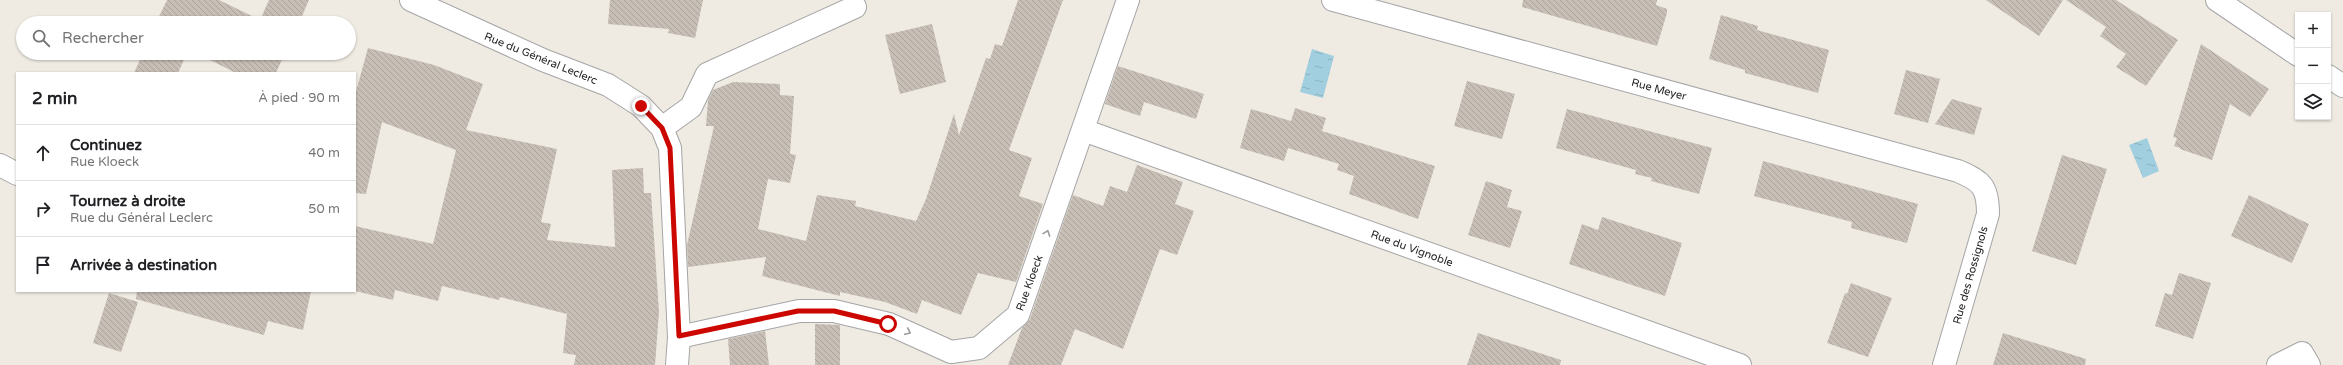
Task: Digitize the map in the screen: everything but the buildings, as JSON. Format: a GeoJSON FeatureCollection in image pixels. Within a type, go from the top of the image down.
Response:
{"type":"FeatureCollection","features":[{"type":"Feature","properties":{"kind":"street","name":"Rue du Général Leclerc"},"geometry":{"type":"LineString","coordinates":[[411,0],[536,57],[608,85],[641,106],[662,128],[670,148],[679,336],[677,365]]}},
{"type":"Feature","properties":{"kind":"street","name":"Rue Kloeck"},"geometry":{"type":"LineString","coordinates":[[679,336],[798,311],[834,311],[888,324],[951,352],[979,348],[1018,315],[1128,0]]}},
{"type":"Feature","properties":{"kind":"street","name":"Rue Meyer"},"geometry":{"type":"LineString","coordinates":[[1333,0],[1958,171],[1975,178],[1983,185]]}},
{"type":"Feature","properties":{"kind":"street"},"geometry":{"type":"LineString","coordinates":[[2217,0],[2295,53]]}},
{"type":"Feature","properties":{"kind":"street"},"geometry":{"type":"LineString","coordinates":[[662,128],[691,107],[707,74],[854,7]]}},
{"type":"Feature","properties":{"kind":"street"},"geometry":{"type":"LineString","coordinates":[[2331,78],[2343,86]]}},
{"type":"Feature","properties":{"kind":"street","name":"Rue du Vignoble"},"geometry":{"type":"LineString","coordinates":[[1083,130],[1740,365]]}},
{"type":"Feature","properties":{"kind":"street"},"geometry":{"type":"LineString","coordinates":[[0,165],[16,173]]}},
{"type":"Feature","properties":{"kind":"street","name":"Rue des Rossignols"},"geometry":{"type":"LineString","coordinates":[[1944,365],[1988,214],[1988,197],[1983,185]]}},
{"type":"Feature","properties":{"kind":"street"},"geometry":{"type":"LineString","coordinates":[[2278,365],[2302,353],[2310,365]]}},
{"type":"Feature","properties":{"kind":"water"},"geometry":{"type":"Polygon","coordinates":[[[1312,49],[1334,56],[1323,98],[1300,92],[1312,49]]]}},
{"type":"Feature","properties":{"kind":"water"},"geometry":{"type":"Polygon","coordinates":[[[2147,138],[2159,171],[2143,178],[2129,145],[2147,138]]]}},
{"type":"Feature","properties":{"kind":"route"},"geometry":{"type":"LineString","coordinates":[[641,106],[662,128],[670,148],[676,247],[679,336],[798,311],[834,311],[888,324]]}}]}
